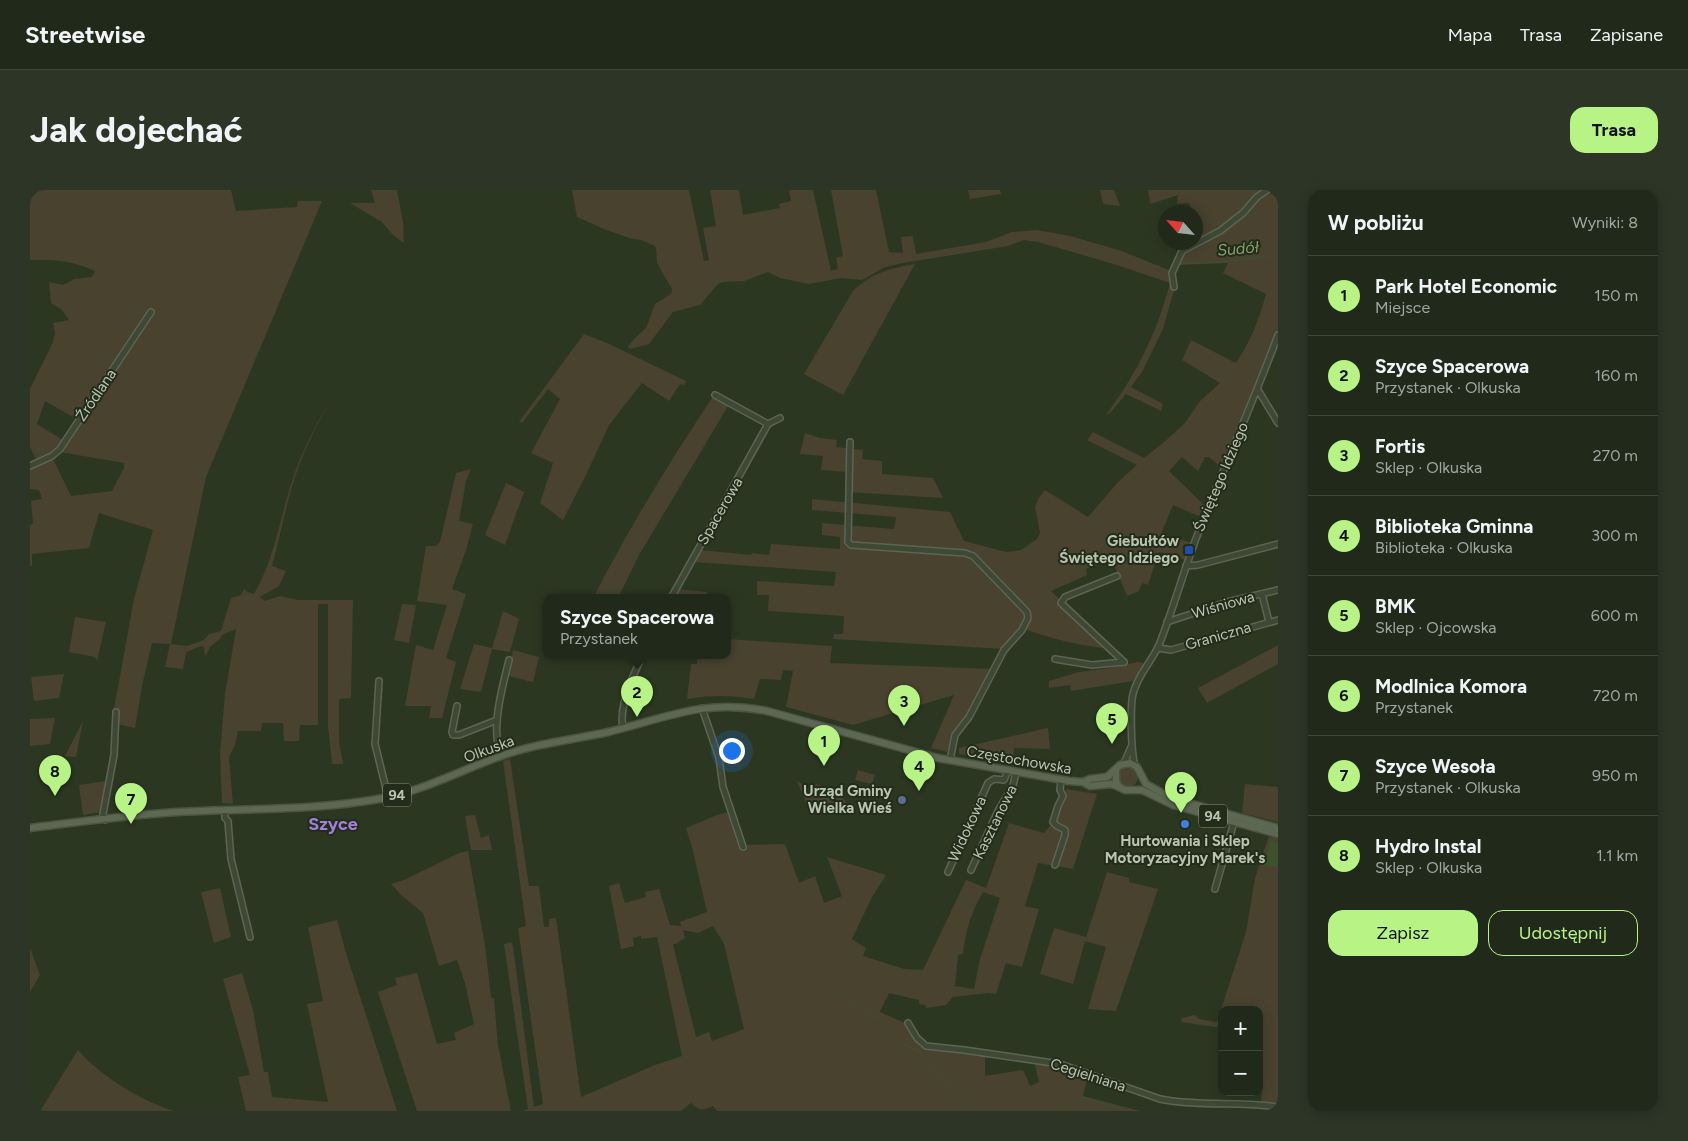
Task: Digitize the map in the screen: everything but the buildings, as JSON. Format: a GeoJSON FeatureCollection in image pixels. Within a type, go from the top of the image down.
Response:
{"type":"FeatureCollection","features":[{"type":"Feature","properties":{"kind":"main road","name":"Olkuska"},"geometry":{"type":"LineString","coordinates":[[30,828],[176,812],[281,808],[355,802],[388,797],[432,784],[502,756],[702,708],[731,706],[766,711],[950,760]]}},
{"type":"Feature","properties":{"kind":"main road","name":"Częstochowska"},"geometry":{"type":"LineString","coordinates":[[950,760],[1061,780],[1084,782],[1090,786],[1111,784],[1119,787]]}},
{"type":"Feature","properties":{"kind":"main road"},"geometry":{"type":"LineString","coordinates":[[1124,763],[1136,765]]}},
{"type":"Feature","properties":{"kind":"main road","name":"94"},"geometry":{"type":"LineString","coordinates":[[1116,769],[1124,763]]}},
{"type":"Feature","properties":{"kind":"main road","name":"94"},"geometry":{"type":"LineString","coordinates":[[1136,765],[1146,784],[1171,798],[1278,828]]}},
{"type":"Feature","properties":{"kind":"main road","name":"Częstochowska"},"geometry":{"type":"LineString","coordinates":[[1084,782],[1090,779],[1108,777],[1116,769]]}},
{"type":"Feature","properties":{"kind":"main road"},"geometry":{"type":"LineString","coordinates":[[1116,769],[1115,778],[1119,787]]}},
{"type":"Feature","properties":{"kind":"main road"},"geometry":{"type":"LineString","coordinates":[[1134,790],[1140,783],[1141,776]]}},
{"type":"Feature","properties":{"kind":"main road","name":"94"},"geometry":{"type":"LineString","coordinates":[[1119,787],[1128,791],[1142,790],[1173,805],[1278,834]]}},
{"type":"Feature","properties":{"kind":"street"},"geometry":{"type":"LineString","coordinates":[[1174,288],[1172,273],[1182,251],[1220,231],[1243,213],[1257,197],[1267,190]]}},
{"type":"Feature","properties":{"kind":"street","name":"Źródlana"},"geometry":{"type":"LineString","coordinates":[[30,466],[52,456],[60,449],[151,312]]}},
{"type":"Feature","properties":{"kind":"street","name":"Świętego Idziego"},"geometry":{"type":"LineString","coordinates":[[1132,744],[1132,695],[1142,672],[1158,648],[1207,511],[1258,390],[1278,335]]}},
{"type":"Feature","properties":{"kind":"street"},"geometry":{"type":"LineString","coordinates":[[1258,390],[1278,423]]}},
{"type":"Feature","properties":{"kind":"street"},"geometry":{"type":"LineString","coordinates":[[715,396],[770,423],[780,418]]}},
{"type":"Feature","properties":{"kind":"street","name":"Spacerowa"},"geometry":{"type":"LineString","coordinates":[[673,594],[770,423]]}},
{"type":"Feature","properties":{"kind":"street"},"geometry":{"type":"LineString","coordinates":[[850,442],[848,542],[851,545],[972,556],[1027,612],[1028,618],[1022,630],[1004,650],[969,717],[955,735],[950,760]]}},
{"type":"Feature","properties":{"kind":"street"},"geometry":{"type":"LineString","coordinates":[[1186,566],[1198,565],[1278,544]]}},
{"type":"Feature","properties":{"kind":"street"},"geometry":{"type":"LineString","coordinates":[[1056,659],[1092,665],[1124,662],[1061,603],[1065,597],[1117,576]]}},
{"type":"Feature","properties":{"kind":"street","name":"Wiśniowa"},"geometry":{"type":"LineString","coordinates":[[1168,622],[1227,602],[1278,590]]}},
{"type":"Feature","properties":{"kind":"street"},"geometry":{"type":"LineString","coordinates":[[1262,594],[1269,622]]}},
{"type":"Feature","properties":{"kind":"street","name":"Graniczna"},"geometry":{"type":"LineString","coordinates":[[1158,648],[1171,650],[1278,620]]}},
{"type":"Feature","properties":{"kind":"street"},"geometry":{"type":"LineString","coordinates":[[623,727],[621,719],[626,697],[641,659]]}},
{"type":"Feature","properties":{"kind":"street"},"geometry":{"type":"LineString","coordinates":[[502,756],[496,725],[509,660]]}},
{"type":"Feature","properties":{"kind":"street"},"geometry":{"type":"LineString","coordinates":[[379,681],[375,744],[388,797]]}},
{"type":"Feature","properties":{"kind":"street"},"geometry":{"type":"LineString","coordinates":[[457,706],[453,735],[459,735],[498,720]]}},
{"type":"Feature","properties":{"kind":"street"},"geometry":{"type":"LineString","coordinates":[[702,708],[719,758],[723,787],[743,847]]}},
{"type":"Feature","properties":{"kind":"street"},"geometry":{"type":"LineString","coordinates":[[105,820],[103,814],[114,755],[116,712]]}},
{"type":"Feature","properties":{"kind":"street"},"geometry":{"type":"LineString","coordinates":[[1124,763],[1132,744]]}},
{"type":"Feature","properties":{"kind":"street"},"geometry":{"type":"LineString","coordinates":[[1132,744],[1136,765]]}},
{"type":"Feature","properties":{"kind":"street","name":"Widokowa"},"geometry":{"type":"LineString","coordinates":[[948,872],[988,783],[994,779],[1004,780],[1008,771]]}},
{"type":"Feature","properties":{"kind":"street","name":"Kasztanowa"},"geometry":{"type":"LineString","coordinates":[[972,870],[999,809],[1013,786],[1016,772]]}},
{"type":"Feature","properties":{"kind":"street"},"geometry":{"type":"LineString","coordinates":[[1055,865],[1065,836],[1064,829],[1057,826],[1054,822],[1063,796],[1060,790],[1061,780]]}},
{"type":"Feature","properties":{"kind":"street"},"geometry":{"type":"LineString","coordinates":[[225,810],[225,818],[228,821],[230,830],[231,859],[250,937]]}},
{"type":"Feature","properties":{"kind":"street"},"geometry":{"type":"LineString","coordinates":[[1215,889],[1234,822]]}},
{"type":"Feature","properties":{"kind":"street","name":"Cegielniana"},"geometry":{"type":"LineString","coordinates":[[908,1023],[917,1038],[926,1046],[1060,1064],[1173,1102],[1278,1107]]}},
{"type":"Feature","properties":{"kind":"shaded area"},"geometry":{"type":"Polygon","coordinates":[[[30,190],[231,190],[236,211],[297,207],[298,201],[322,201],[206,477],[171,644],[187,646],[204,640],[209,634],[221,631],[231,598],[241,595],[244,589],[254,594],[272,552],[297,468],[309,439],[329,402],[301,460],[288,501],[272,566],[286,571],[279,586],[260,597],[264,601],[280,596],[298,600],[353,600],[351,698],[339,699],[339,742],[343,764],[332,764],[328,726],[328,604],[318,604],[318,725],[300,725],[299,741],[284,741],[283,723],[262,723],[261,731],[238,731],[235,745],[229,757],[233,804],[222,803],[220,754],[225,694],[236,629],[222,635],[211,646],[205,656],[204,647],[201,646],[186,652],[183,669],[165,667],[170,644],[152,643],[135,728],[116,724],[112,720],[134,599],[153,530],[99,513],[89,548],[32,554],[32,566],[30,566],[30,525],[33,524],[31,501],[42,499],[39,490],[30,489],[30,467],[38,463],[30,447],[30,389],[53,342],[55,333],[53,323],[69,320],[61,309],[51,303],[49,282],[63,285],[74,279],[92,277],[95,271],[63,261],[30,260],[30,190]],[[45,401],[37,424],[66,442],[80,421],[45,401]],[[60,452],[50,459],[54,461],[71,496],[112,491],[124,468],[124,463],[60,452]]]}},
{"type":"Feature","properties":{"kind":"shaded area"},"geometry":{"type":"Polygon","coordinates":[[[371,190],[397,190],[403,222],[404,243],[393,235],[382,222],[350,203],[375,203],[371,190]]]}},
{"type":"Feature","properties":{"kind":"shaded area"},"geometry":{"type":"Polygon","coordinates":[[[572,190],[689,190],[704,261],[709,260],[703,228],[716,226],[710,190],[739,190],[743,215],[780,208],[779,204],[791,201],[789,190],[813,190],[831,271],[838,269],[836,258],[843,256],[831,190],[876,190],[889,252],[903,253],[901,237],[913,236],[916,254],[986,242],[1012,232],[1037,230],[1070,236],[1122,251],[1171,271],[1170,283],[1117,265],[1038,242],[1024,240],[1008,246],[885,267],[862,280],[841,278],[809,284],[780,278],[768,272],[744,281],[722,282],[717,285],[700,305],[673,312],[649,344],[630,349],[628,347],[634,339],[646,328],[655,304],[671,294],[672,289],[657,263],[655,246],[604,229],[577,217],[572,190]]]}},
{"type":"Feature","properties":{"kind":"shaded area"},"geometry":{"type":"Polygon","coordinates":[[[968,190],[1000,190],[1001,194],[970,199],[968,190]]]}},
{"type":"Feature","properties":{"kind":"shaded area"},"geometry":{"type":"Polygon","coordinates":[[[1100,190],[1114,190],[1120,206],[1103,204],[1100,190]]]}},
{"type":"Feature","properties":{"kind":"shaded area"},"geometry":{"type":"Polygon","coordinates":[[[1148,190],[1265,190],[1216,232],[1203,238],[1203,205],[1177,204],[1178,195],[1150,204],[1148,190]]]}},
{"type":"Feature","properties":{"kind":"shaded area"},"geometry":{"type":"Polygon","coordinates":[[[1267,191],[1277,198],[1278,329],[1256,389],[1222,468],[1209,457],[1205,457],[1198,471],[1182,457],[1169,471],[1205,506],[1199,516],[1173,505],[1161,534],[1193,543],[1187,560],[1159,552],[1148,585],[1142,583],[1139,591],[1127,596],[1112,560],[1086,569],[1087,575],[1051,591],[1112,649],[1066,642],[1022,628],[1004,649],[833,639],[834,634],[843,634],[844,616],[768,611],[769,595],[757,595],[757,581],[834,586],[836,572],[694,562],[700,550],[769,555],[771,544],[840,549],[840,537],[822,535],[822,523],[894,529],[896,517],[812,510],[812,499],[950,512],[964,541],[1006,552],[1021,550],[1037,539],[1040,533],[1035,507],[1045,490],[1088,517],[1119,481],[1137,465],[1087,440],[1093,432],[1144,458],[1185,423],[1200,401],[1220,383],[1182,360],[1191,340],[1236,363],[1250,338],[1266,294],[1223,273],[1228,263],[1177,265],[1184,251],[1203,250],[1203,241],[1267,191]]]}},
{"type":"Feature","properties":{"kind":"shaded area"},"geometry":{"type":"Polygon","coordinates":[[[915,264],[843,395],[804,374],[853,291],[867,280],[882,272],[915,264]]]}},
{"type":"Feature","properties":{"kind":"shaded area"},"geometry":{"type":"Polygon","coordinates":[[[1170,283],[1175,287],[1163,329],[1142,372],[1131,387],[1163,404],[1161,411],[1126,394],[1111,412],[1106,415],[1128,383],[1145,352],[1159,319],[1170,283]]]}},
{"type":"Feature","properties":{"kind":"shaded area"},"geometry":{"type":"Polygon","coordinates":[[[584,334],[686,381],[684,385],[680,384],[669,401],[642,383],[609,425],[563,520],[540,503],[553,463],[531,453],[560,399],[548,389],[522,423],[519,422],[584,334]]]}},
{"type":"Feature","properties":{"kind":"shaded area"},"geometry":{"type":"Polygon","coordinates":[[[714,395],[728,406],[639,555],[620,594],[595,594],[650,495],[714,395]]]}},
{"type":"Feature","properties":{"kind":"shaded area"},"geometry":{"type":"Polygon","coordinates":[[[805,433],[820,438],[837,440],[836,447],[863,450],[862,459],[882,461],[882,474],[933,478],[943,498],[847,492],[848,472],[821,470],[823,456],[800,454],[805,433]]]}},
{"type":"Feature","properties":{"kind":"shaded area"},"geometry":{"type":"Polygon","coordinates":[[[471,469],[466,481],[459,521],[473,524],[452,589],[466,594],[446,658],[456,662],[442,718],[429,718],[431,706],[405,706],[416,645],[433,650],[447,605],[417,601],[426,546],[436,546],[440,542],[456,473],[471,469]]]}},
{"type":"Feature","properties":{"kind":"shaded area"},"geometry":{"type":"Polygon","coordinates":[[[506,483],[524,492],[505,545],[485,535],[506,483]]]}},
{"type":"Feature","properties":{"kind":"shaded area"},"geometry":{"type":"Polygon","coordinates":[[[678,589],[707,592],[707,594],[675,594],[678,589]]]}},
{"type":"Feature","properties":{"kind":"shaded area"},"geometry":{"type":"Polygon","coordinates":[[[402,604],[416,605],[409,643],[394,640],[402,604]]]}},
{"type":"Feature","properties":{"kind":"shaded area"},"geometry":{"type":"Polygon","coordinates":[[[503,611],[519,619],[510,652],[492,649],[481,692],[460,689],[474,644],[492,648],[503,611]]]}},
{"type":"Feature","properties":{"kind":"shaded area"},"geometry":{"type":"Polygon","coordinates":[[[75,617],[106,622],[97,661],[95,657],[69,652],[75,617]]]}},
{"type":"Feature","properties":{"kind":"shaded area"},"geometry":{"type":"Polygon","coordinates":[[[731,639],[832,646],[830,663],[994,669],[973,707],[954,730],[947,752],[931,748],[954,695],[853,725],[786,707],[793,671],[783,670],[781,680],[760,679],[754,699],[721,696],[687,699],[691,664],[697,664],[697,659],[731,659],[731,639]]]}},
{"type":"Feature","properties":{"kind":"shaded area"},"geometry":{"type":"Polygon","coordinates":[[[1278,645],[1278,664],[1207,703],[1198,688],[1278,645]]]}},
{"type":"Feature","properties":{"kind":"shaded area"},"geometry":{"type":"Polygon","coordinates":[[[513,650],[539,657],[533,682],[508,676],[513,650]]]}},
{"type":"Feature","properties":{"kind":"shaded area"},"geometry":{"type":"Polygon","coordinates":[[[1138,662],[1144,663],[1133,681],[1071,691],[1070,685],[1049,688],[1049,681],[1079,672],[1138,662]]]}},
{"type":"Feature","properties":{"kind":"shaded area"},"geometry":{"type":"Polygon","coordinates":[[[64,674],[59,698],[34,701],[31,677],[64,674]]]}},
{"type":"Feature","properties":{"kind":"shaded area"},"geometry":{"type":"Polygon","coordinates":[[[55,718],[50,744],[30,746],[30,719],[55,718]]]}},
{"type":"Feature","properties":{"kind":"shaded area"},"geometry":{"type":"Polygon","coordinates":[[[83,721],[76,757],[65,756],[83,721]]]}},
{"type":"Feature","properties":{"kind":"shaded area"},"geometry":{"type":"Polygon","coordinates":[[[1048,728],[1050,749],[1014,748],[1013,763],[959,754],[959,748],[1048,728]]]}},
{"type":"Feature","properties":{"kind":"shaded area"},"geometry":{"type":"Polygon","coordinates":[[[510,759],[529,886],[539,886],[544,927],[549,927],[549,919],[556,918],[581,1097],[655,1065],[682,1056],[657,937],[641,939],[641,936],[633,938],[634,946],[621,949],[609,886],[619,883],[625,903],[646,897],[645,892],[659,889],[670,925],[681,926],[680,922],[707,912],[686,828],[717,815],[733,811],[744,845],[785,844],[799,883],[815,876],[824,903],[842,896],[827,857],[886,875],[872,897],[852,939],[866,948],[863,956],[904,969],[923,970],[966,880],[986,888],[1009,823],[1044,833],[1056,819],[1066,789],[1097,794],[1073,869],[1038,863],[1025,906],[1039,909],[1022,967],[1006,963],[996,994],[988,993],[953,997],[946,1005],[926,1008],[925,1005],[919,1004],[919,1000],[889,993],[880,1012],[905,1023],[921,1047],[928,1050],[951,1050],[989,1056],[989,1058],[985,1058],[985,1076],[1023,1070],[1030,1086],[1039,1082],[1034,1061],[1052,1064],[1088,1075],[1083,1096],[1140,1111],[717,1111],[713,1106],[701,1109],[691,1103],[681,1111],[523,1111],[528,1109],[504,944],[511,942],[534,1107],[543,1104],[518,928],[526,926],[503,761],[510,759]],[[983,892],[970,922],[963,954],[958,955],[955,986],[974,989],[980,959],[1000,898],[983,892]],[[713,926],[698,933],[683,930],[685,938],[673,945],[696,1037],[709,1032],[712,1041],[744,1029],[724,944],[713,926]]]}},
{"type":"Feature","properties":{"kind":"shaded area"},"geometry":{"type":"Polygon","coordinates":[[[1128,767],[1135,770],[1138,777],[1135,784],[1128,787],[1121,784],[1118,777],[1121,770],[1128,767]]]}},
{"type":"Feature","properties":{"kind":"shaded area"},"geometry":{"type":"Polygon","coordinates":[[[858,770],[875,775],[872,784],[855,780],[858,770]]]}},
{"type":"Feature","properties":{"kind":"shaded area"},"geometry":{"type":"Polygon","coordinates":[[[107,781],[102,812],[83,815],[79,785],[107,781]]]}},
{"type":"Feature","properties":{"kind":"shaded area"},"geometry":{"type":"Polygon","coordinates":[[[797,781],[812,790],[816,784],[841,792],[843,799],[852,807],[851,813],[809,810],[797,781]]]}},
{"type":"Feature","properties":{"kind":"shaded area"},"geometry":{"type":"Polygon","coordinates":[[[1245,784],[1278,787],[1278,822],[1242,813],[1245,784]]]}},
{"type":"Feature","properties":{"kind":"shaded area"},"geometry":{"type":"Polygon","coordinates":[[[475,815],[481,838],[489,835],[492,850],[471,850],[465,816],[475,815]]]}},
{"type":"Feature","properties":{"kind":"shaded area"},"geometry":{"type":"Polygon","coordinates":[[[1269,836],[1278,838],[1278,1106],[1261,1104],[1263,1096],[1263,1006],[1222,1006],[1246,932],[1255,878],[1269,836]]]}},
{"type":"Feature","properties":{"kind":"shaded area"},"geometry":{"type":"Polygon","coordinates":[[[1271,840],[1278,843],[1278,867],[1263,866],[1271,840]]]}},
{"type":"Feature","properties":{"kind":"shaded area"},"geometry":{"type":"Polygon","coordinates":[[[468,851],[485,945],[491,997],[494,999],[498,1045],[511,1111],[417,1111],[378,992],[397,985],[395,978],[417,973],[437,1044],[456,1040],[454,1033],[474,1024],[465,983],[457,960],[439,966],[423,913],[391,884],[404,880],[459,853],[468,851]]]}},
{"type":"Feature","properties":{"kind":"shaded area"},"geometry":{"type":"Polygon","coordinates":[[[1107,872],[1129,878],[1129,882],[1158,889],[1116,1011],[1088,1009],[1106,947],[1085,941],[1073,984],[1040,974],[1054,928],[1086,937],[1107,872]]]}},
{"type":"Feature","properties":{"kind":"shaded area"},"geometry":{"type":"Polygon","coordinates":[[[220,888],[231,937],[214,943],[201,892],[220,888]]]}},
{"type":"Feature","properties":{"kind":"shaded area"},"geometry":{"type":"Polygon","coordinates":[[[337,920],[397,1111],[246,1111],[238,1077],[250,1075],[223,979],[242,973],[253,1010],[264,1072],[268,1072],[272,1097],[328,1102],[307,1004],[323,1001],[308,927],[337,920]]]}},
{"type":"Feature","properties":{"kind":"shaded area"},"geometry":{"type":"Polygon","coordinates":[[[30,948],[40,975],[30,992],[30,948]]]}},
{"type":"Feature","properties":{"kind":"shaded area"},"geometry":{"type":"Polygon","coordinates":[[[1195,1015],[1199,1019],[1217,1022],[1218,1019],[1218,1027],[1181,1022],[1182,1018],[1195,1015]]]}},
{"type":"Feature","properties":{"kind":"shaded area"},"geometry":{"type":"Polygon","coordinates":[[[78,1050],[98,1069],[122,1086],[149,1101],[174,1111],[40,1111],[78,1050]]]}},
{"type":"Feature","properties":{"kind":"waterway","name":"Sudół"},"geometry":{"type":"LineString","coordinates":[[1179,264],[1221,262],[1269,256]]}},
{"type":"Feature","properties":{"kind":"waterway"},"geometry":{"type":"LineString","coordinates":[[834,993],[879,1019],[904,1045],[917,1050],[965,1098],[975,1111]]}},
{"type":"Feature","properties":{"kind":"waterway"},"geometry":{"type":"LineString","coordinates":[[1060,1111],[1066,1105],[1083,1097],[1125,1111]]}},
{"type":"Feature","properties":{"kind":"waterway"},"geometry":{"type":"LineString","coordinates":[[1130,1111],[1135,1111]]}},
{"type":"Feature","properties":{"kind":"place","name":"Giebułtów Świętego Idziego"},"geometry":{"type":"Point","coordinates":[1189,550]}},
{"type":"Feature","properties":{"kind":"place","name":"Szyce Spacerowa"},"geometry":{"type":"Point","coordinates":[637,717]}},
{"type":"Feature","properties":{"kind":"place","name":"Fortis"},"geometry":{"type":"Point","coordinates":[904,726]}},
{"type":"Feature","properties":{"kind":"place","name":"BMK"},"geometry":{"type":"Point","coordinates":[1112,744]}},
{"type":"Feature","properties":{"kind":"place","name":"Park Hotel Economic"},"geometry":{"type":"Point","coordinates":[824,766]}},
{"type":"Feature","properties":{"kind":"place","name":"Biblioteka Gminna"},"geometry":{"type":"Point","coordinates":[919,791]}},
{"type":"Feature","properties":{"kind":"place","name":"Hydro Instal"},"geometry":{"type":"Point","coordinates":[55,796]}},
{"type":"Feature","properties":{"kind":"place","name":"Urząd Gminy Wielka Wieś"},"geometry":{"type":"Point","coordinates":[902,800]}},
{"type":"Feature","properties":{"kind":"place","name":"Modlnica Komora"},"geometry":{"type":"Point","coordinates":[1181,813]}},
{"type":"Feature","properties":{"kind":"place","name":"Szyce Wesoła"},"geometry":{"type":"Point","coordinates":[131,824]}},
{"type":"Feature","properties":{"kind":"place","name":"Hurtowania i Sklep Motoryzacyjny Marek's"},"geometry":{"type":"Point","coordinates":[1185,824]}},
{"type":"Feature","properties":{"kind":"district","name":"Szyce"},"geometry":{"type":"Point","coordinates":[333,824]}}]}
